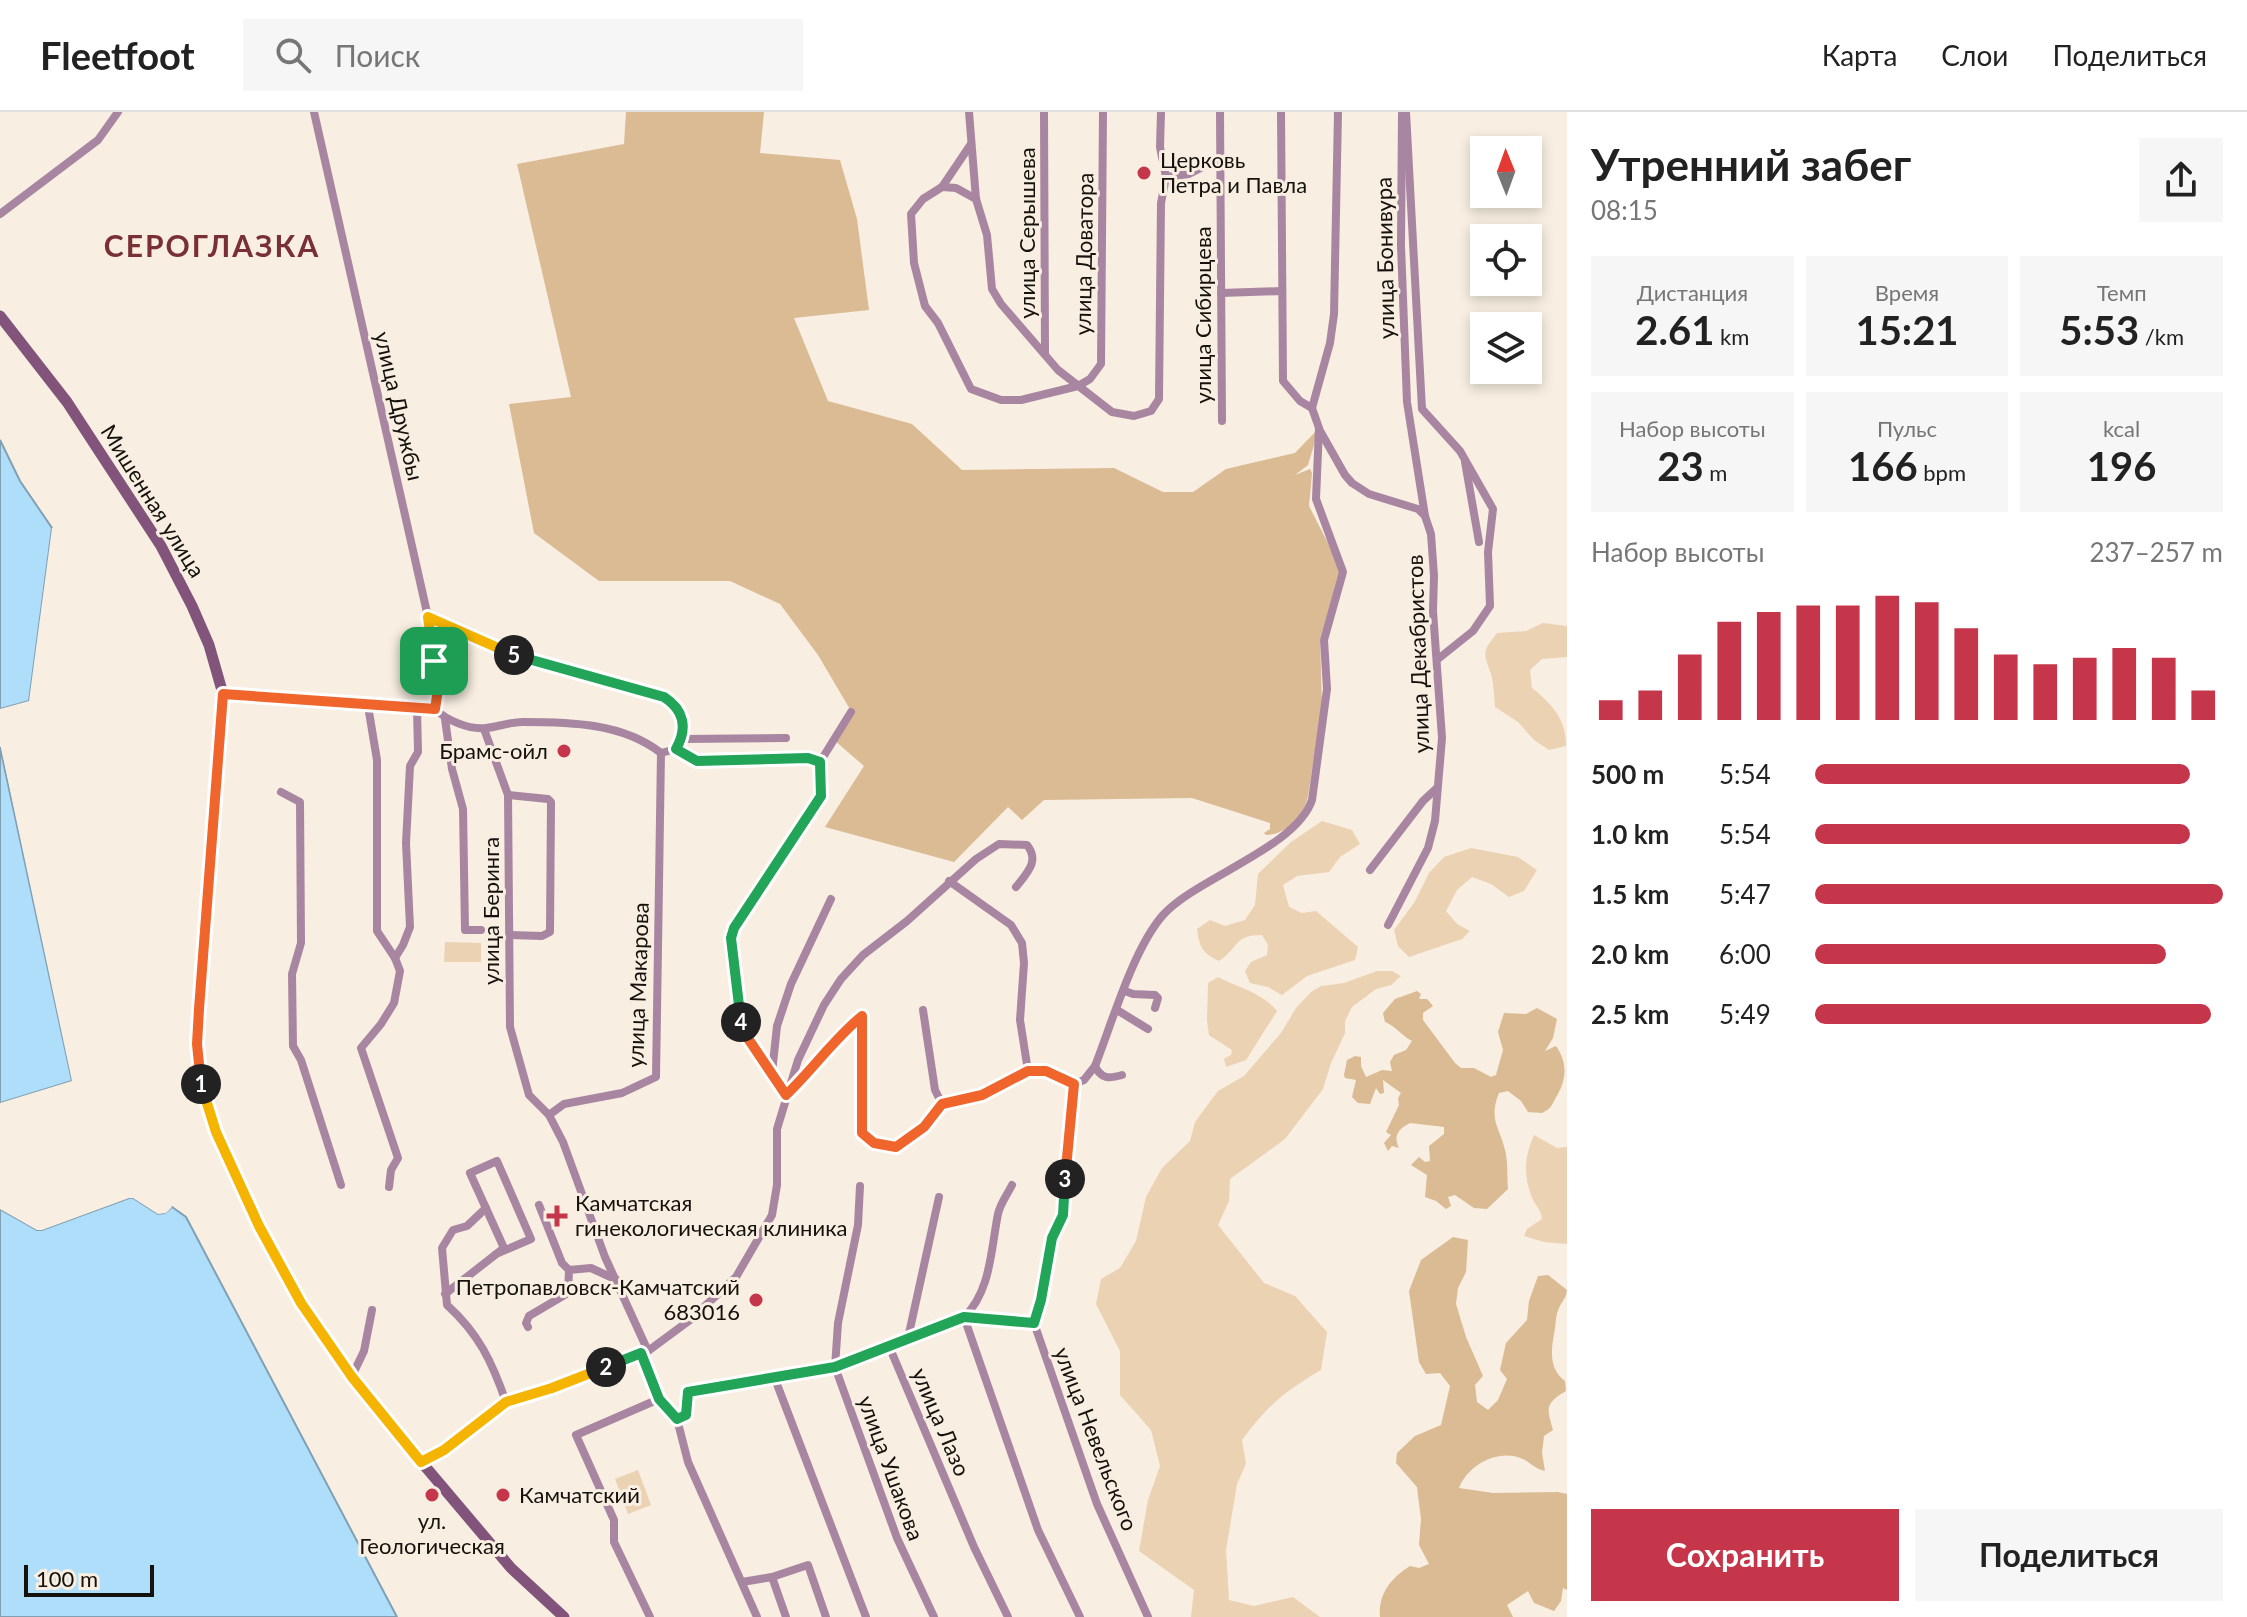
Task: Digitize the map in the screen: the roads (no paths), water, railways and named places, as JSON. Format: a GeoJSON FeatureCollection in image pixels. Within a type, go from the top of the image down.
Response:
{"type":"FeatureCollection","features":[{"type":"Feature","properties":{"kind":"main road","name":"Мишенная улица"},"geometry":{"type":"LineString","coordinates":[[0,316],[67,402],[167,556],[209,645],[223,694],[197,1044],[202,1086],[216,1132],[279,1264],[309,1316],[352,1377],[511,1568],[564,1617]]}},
{"type":"Feature","properties":{"kind":"street"},"geometry":{"type":"LineString","coordinates":[[0,214],[98,140],[118,112]]}},
{"type":"Feature","properties":{"kind":"street","name":"улица Дружбы"},"geometry":{"type":"LineString","coordinates":[[314,112],[428,617],[439,683],[435,709]]}},
{"type":"Feature","properties":{"kind":"street"},"geometry":{"type":"LineString","coordinates":[[969,112],[976,199],[987,235],[992,289],[1001,304],[1058,370],[1112,412],[1134,416],[1151,411],[1159,399],[1161,203],[1166,177],[1160,147],[1161,112]]}},
{"type":"Feature","properties":{"kind":"street","name":"улица Серышева"},"geometry":{"type":"LineString","coordinates":[[1044,112],[1045,354]]}},
{"type":"Feature","properties":{"kind":"street","name":"улица Доватора"},"geometry":{"type":"LineString","coordinates":[[1078,386],[1090,379],[1101,364],[1103,112]]}},
{"type":"Feature","properties":{"kind":"street","name":"улица Сибирцева"},"geometry":{"type":"LineString","coordinates":[[1220,112],[1222,421]]}},
{"type":"Feature","properties":{"kind":"street"},"geometry":{"type":"LineString","coordinates":[[1281,112],[1283,381],[1300,401],[1312,408]]}},
{"type":"Feature","properties":{"kind":"street"},"geometry":{"type":"LineString","coordinates":[[1338,112],[1334,314],[1330,343],[1312,408],[1319,428],[1345,475],[1379,498],[1418,509],[1425,516]]}},
{"type":"Feature","properties":{"kind":"street"},"geometry":{"type":"LineString","coordinates":[[1404,112],[1422,409],[1460,451],[1493,509],[1488,552],[1490,606],[1473,631],[1438,659]]}},
{"type":"Feature","properties":{"kind":"street","name":"улица Бонивура"},"geometry":{"type":"LineString","coordinates":[[1404,112],[1401,246],[1407,402]]}},
{"type":"Feature","properties":{"kind":"street"},"geometry":{"type":"LineString","coordinates":[[971,144],[942,187],[923,199],[911,214],[914,263],[925,306],[938,323],[971,389],[1001,400],[1021,400],[1078,386]]}},
{"type":"Feature","properties":{"kind":"street"},"geometry":{"type":"LineString","coordinates":[[1166,177],[1189,174],[1220,158]]}},
{"type":"Feature","properties":{"kind":"street"},"geometry":{"type":"LineString","coordinates":[[942,187],[956,188],[976,199]]}},
{"type":"Feature","properties":{"kind":"street"},"geometry":{"type":"LineString","coordinates":[[1221,293],[1282,291]]}},
{"type":"Feature","properties":{"kind":"street","name":"улица Декабристов"},"geometry":{"type":"LineString","coordinates":[[1388,925],[1430,841],[1435,821],[1442,738],[1432,546],[1407,402]]}},
{"type":"Feature","properties":{"kind":"street"},"geometry":{"type":"LineString","coordinates":[[786,1095],[812,1070],[842,1033],[862,1016],[862,1133],[874,1143],[896,1147],[924,1127],[942,1104],[982,1095],[1028,1071],[1046,1071],[1074,1084],[1084,1080],[1095,1066],[1139,956],[1166,912],[1262,850],[1309,811],[1327,689],[1324,640],[1343,572],[1316,499],[1319,428]]}},
{"type":"Feature","properties":{"kind":"street"},"geometry":{"type":"LineString","coordinates":[[1464,449],[1467,484],[1475,509],[1479,542]]}},
{"type":"Feature","properties":{"kind":"street"},"geometry":{"type":"LineString","coordinates":[[223,694],[435,709],[445,719],[484,729],[523,722],[596,727],[627,733],[661,753],[676,749],[682,739],[683,724],[676,705],[664,697],[519,657],[428,617]]}},
{"type":"Feature","properties":{"kind":"street"},"geometry":{"type":"LineString","coordinates":[[368,706],[377,760],[377,931],[400,971],[394,1003],[361,1048],[398,1158],[391,1170],[389,1187]]}},
{"type":"Feature","properties":{"kind":"street"},"geometry":{"type":"LineString","coordinates":[[395,958],[410,927],[406,843],[410,766],[418,752],[417,708]]}},
{"type":"Feature","properties":{"kind":"street"},"geometry":{"type":"LineString","coordinates":[[786,1095],[741,1028],[731,938],[734,928],[821,796],[820,762],[851,712]]}},
{"type":"Feature","properties":{"kind":"street"},"geometry":{"type":"LineString","coordinates":[[445,719],[452,769],[463,809],[465,930],[481,930]]}},
{"type":"Feature","properties":{"kind":"street","name":"улица Беринга"},"geometry":{"type":"LineString","coordinates":[[484,729],[508,795],[510,1027],[529,1095],[549,1115]]}},
{"type":"Feature","properties":{"kind":"street"},"geometry":{"type":"LineString","coordinates":[[682,739],[786,738]]}},
{"type":"Feature","properties":{"kind":"street"},"geometry":{"type":"LineString","coordinates":[[676,749],[697,761],[808,758],[820,762]]}},
{"type":"Feature","properties":{"kind":"street","name":"улица Макарова"},"geometry":{"type":"LineString","coordinates":[[549,1115],[564,1104],[622,1093],[656,1077],[661,753]]}},
{"type":"Feature","properties":{"kind":"street"},"geometry":{"type":"LineString","coordinates":[[1370,870],[1423,801],[1437,788]]}},
{"type":"Feature","properties":{"kind":"street"},"geometry":{"type":"LineString","coordinates":[[281,792],[300,802],[301,943],[292,974],[293,1046],[301,1060],[341,1185]]}},
{"type":"Feature","properties":{"kind":"street"},"geometry":{"type":"LineString","coordinates":[[508,795],[548,799],[551,802],[550,932],[542,936],[510,935]]}},
{"type":"Feature","properties":{"kind":"street"},"geometry":{"type":"LineString","coordinates":[[421,1462],[444,1450],[506,1402],[552,1388],[644,1352],[690,1320],[736,1277],[772,1215],[777,1185],[777,1129],[798,1060],[824,1005],[841,979],[863,955],[907,921],[949,881],[999,844],[1027,845],[1033,852],[1034,861],[1016,887]]}},
{"type":"Feature","properties":{"kind":"street"},"geometry":{"type":"LineString","coordinates":[[949,881],[1011,925],[1022,943],[1024,963],[1020,1020],[1028,1071]]}},
{"type":"Feature","properties":{"kind":"street"},"geometry":{"type":"LineString","coordinates":[[772,1074],[777,1026],[791,984],[831,899]]}},
{"type":"Feature","properties":{"kind":"street"},"geometry":{"type":"LineString","coordinates":[[1125,991],[1155,995],[1158,998],[1155,1008]]}},
{"type":"Feature","properties":{"kind":"street"},"geometry":{"type":"LineString","coordinates":[[923,1010],[935,1090],[942,1104]]}},
{"type":"Feature","properties":{"kind":"street"},"geometry":{"type":"LineString","coordinates":[[1117,1010],[1148,1029]]}},
{"type":"Feature","properties":{"kind":"street"},"geometry":{"type":"LineString","coordinates":[[1095,1066],[1099,1074],[1107,1078],[1122,1075]]}},
{"type":"Feature","properties":{"kind":"street"},"geometry":{"type":"LineString","coordinates":[[964,1317],[1034,1323],[1052,1238],[1063,1215],[1074,1084]]}},
{"type":"Feature","properties":{"kind":"street"},"geometry":{"type":"LineString","coordinates":[[549,1115],[563,1142],[605,1257],[617,1280],[659,1399],[677,1419],[688,1462],[757,1617]]}},
{"type":"Feature","properties":{"kind":"street"},"geometry":{"type":"LineString","coordinates":[[445,1294],[496,1254],[504,1248],[470,1173],[497,1161],[531,1239],[496,1254]]}},
{"type":"Feature","properties":{"kind":"street"},"geometry":{"type":"LineString","coordinates":[[908,1338],[964,1317],[976,1306],[992,1251],[999,1210],[1012,1185]]}},
{"type":"Feature","properties":{"kind":"street","name":"улица Ушакова"},"geometry":{"type":"LineString","coordinates":[[860,1186],[858,1225],[838,1323],[835,1367],[897,1538],[934,1617]]}},
{"type":"Feature","properties":{"kind":"street","name":"улица Лазо"},"geometry":{"type":"LineString","coordinates":[[939,1197],[908,1338],[889,1346],[974,1547],[1008,1617]]}},
{"type":"Feature","properties":{"kind":"street"},"geometry":{"type":"LineString","coordinates":[[528,1327],[529,1316],[568,1293],[569,1270],[562,1263],[539,1205]]}},
{"type":"Feature","properties":{"kind":"street"},"geometry":{"type":"LineString","coordinates":[[486,1208],[467,1226],[453,1230],[442,1248],[445,1294],[447,1305],[481,1343],[506,1402]]}},
{"type":"Feature","properties":{"kind":"street"},"geometry":{"type":"LineString","coordinates":[[569,1270],[591,1268],[617,1280]]}},
{"type":"Feature","properties":{"kind":"street"},"geometry":{"type":"LineString","coordinates":[[352,1377],[364,1351],[372,1310]]}},
{"type":"Feature","properties":{"kind":"street"},"geometry":{"type":"LineString","coordinates":[[964,1317],[1038,1530],[1080,1617]]}},
{"type":"Feature","properties":{"kind":"street","name":"улица Невельского"},"geometry":{"type":"LineString","coordinates":[[1034,1323],[1097,1504],[1148,1617]]}},
{"type":"Feature","properties":{"kind":"street"},"geometry":{"type":"LineString","coordinates":[[677,1419],[686,1415],[688,1392],[835,1367],[889,1346]]}},
{"type":"Feature","properties":{"kind":"street"},"geometry":{"type":"LineString","coordinates":[[775,1379],[866,1617]]}},
{"type":"Feature","properties":{"kind":"street"},"geometry":{"type":"LineString","coordinates":[[650,1617],[614,1542],[614,1520],[576,1435],[659,1399]]}},
{"type":"Feature","properties":{"kind":"street"},"geometry":{"type":"LineString","coordinates":[[742,1582],[772,1577],[808,1565],[826,1617]]}},
{"type":"Feature","properties":{"kind":"street"},"geometry":{"type":"LineString","coordinates":[[772,1577],[786,1617]]}},
{"type":"Feature","properties":{"kind":"water"},"geometry":{"type":"Polygon","coordinates":[[[0,440],[20,481],[52,528],[29,701],[0,709],[0,440]]]}},
{"type":"Feature","properties":{"kind":"water"},"geometry":{"type":"Polygon","coordinates":[[[0,747],[72,1081],[0,1103],[0,747]]]}},
{"type":"Feature","properties":{"kind":"water"},"geometry":{"type":"Polygon","coordinates":[[[129,1198],[158,1214],[172,1207],[186,1217],[397,1617],[0,1617],[0,1209],[42,1230],[129,1198]]]}},
{"type":"Feature","properties":{"kind":"place","name":"Церковь Петра и Павла"},"geometry":{"type":"Point","coordinates":[1144,173]}},
{"type":"Feature","properties":{"kind":"place","name":"Брамс-ойл"},"geometry":{"type":"Point","coordinates":[564,751]}},
{"type":"Feature","properties":{"kind":"place","name":"Камчатская гинекологическая клиника"},"geometry":{"type":"Point","coordinates":[557,1216]}},
{"type":"Feature","properties":{"kind":"place","name":"Петропавловск-Камчатский 683016"},"geometry":{"type":"Point","coordinates":[756,1300]}},
{"type":"Feature","properties":{"kind":"place","name":"ул. Геологическая"},"geometry":{"type":"Point","coordinates":[432,1495]}},
{"type":"Feature","properties":{"kind":"place","name":"Камчатский"},"geometry":{"type":"Point","coordinates":[503,1495]}},
{"type":"Feature","properties":{"kind":"district","name":"СЕРОГЛАЗКА"},"geometry":{"type":"Point","coordinates":[212,247]}}]}
